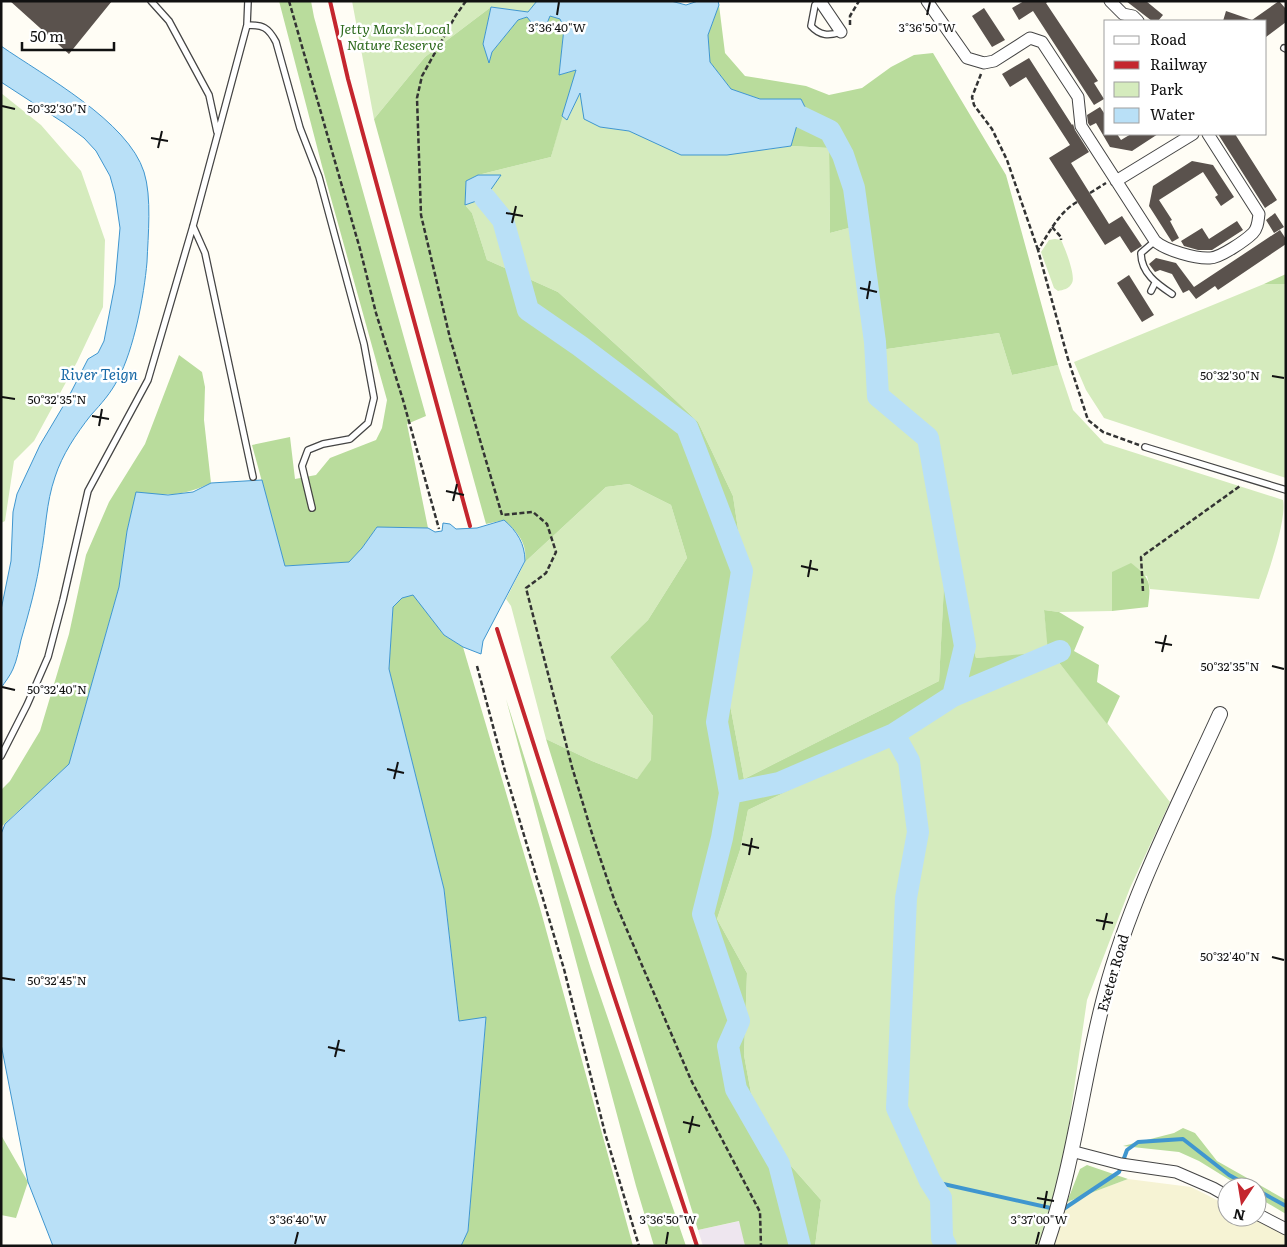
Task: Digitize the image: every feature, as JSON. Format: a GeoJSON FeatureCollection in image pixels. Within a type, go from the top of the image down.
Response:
{"type":"FeatureCollection","features":[{"type":"Feature","properties":{"kind":"street"},"geometry":{"type":"LineString","coordinates":[[927,1],[967,58],[984,63],[994,61],[1030,38],[1042,42],[1078,97],[1081,126],[1155,241],[1170,251],[1210,258],[1221,256],[1254,232],[1259,214],[1209,135]]}},
{"type":"Feature","properties":{"kind":"street"},"geometry":{"type":"LineString","coordinates":[[1110,1],[1122,14],[1132,16],[1137,20]]}},
{"type":"Feature","properties":{"kind":"street"},"geometry":{"type":"LineString","coordinates":[[824,3],[846,31]]}},
{"type":"Feature","properties":{"kind":"street"},"geometry":{"type":"LineString","coordinates":[[1115,179],[1191,135]]}},
{"type":"Feature","properties":{"kind":"street","name":"Exeter Road"},"geometry":{"type":"LineString","coordinates":[[1046,1246],[1071,1151],[1105,994],[1121,941],[1144,883],[1220,714]]}},
{"type":"Feature","properties":{"kind":"street"},"geometry":{"type":"LineString","coordinates":[[1071,1151],[1121,1164],[1176,1172],[1217,1190]]}},
{"type":"Feature","properties":{"kind":"street"},"geometry":{"type":"LineString","coordinates":[[1267,1220],[1286,1230]]}},
{"type":"Feature","properties":{"kind":"lane"},"geometry":{"type":"LineString","coordinates":[[151,1],[169,21],[209,95],[217,134]]}},
{"type":"Feature","properties":{"kind":"lane"},"geometry":{"type":"LineString","coordinates":[[1,756],[27,705],[48,657],[88,491],[148,380],[193,226],[247,25],[248,1]]}},
{"type":"Feature","properties":{"kind":"lane"},"geometry":{"type":"LineString","coordinates":[[824,3],[815,5],[811,26],[816,32],[823,35],[832,35],[846,31]]}},
{"type":"Feature","properties":{"kind":"lane"},"geometry":{"type":"LineString","coordinates":[[247,25],[260,25],[271,32],[276,42],[300,128],[319,177],[364,344],[374,398],[368,423],[350,439],[323,444],[308,450],[302,466],[312,508]]}},
{"type":"Feature","properties":{"kind":"lane"},"geometry":{"type":"LineString","coordinates":[[193,226],[205,253],[253,477]]}},
{"type":"Feature","properties":{"kind":"lane"},"geometry":{"type":"LineString","coordinates":[[1155,241],[1140,254],[1140,263],[1155,283],[1172,294]]}},
{"type":"Feature","properties":{"kind":"lane"},"geometry":{"type":"LineString","coordinates":[[1151,291],[1155,283]]}},
{"type":"Feature","properties":{"kind":"lane"},"geometry":{"type":"LineString","coordinates":[[1145,447],[1286,490]]}},
{"type":"Feature","properties":{"kind":"path"},"geometry":{"type":"LineString","coordinates":[[289,1],[360,249],[376,313],[403,400],[439,529]]}},
{"type":"Feature","properties":{"kind":"path"},"geometry":{"type":"LineString","coordinates":[[466,1],[422,76],[417,98],[420,215],[450,338],[502,515],[533,512],[547,524],[556,552],[546,573],[526,588],[572,767],[593,837],[615,902],[691,1080],[760,1212],[760,1246]]}},
{"type":"Feature","properties":{"kind":"path"},"geometry":{"type":"LineString","coordinates":[[846,31],[850,16],[859,1]]}},
{"type":"Feature","properties":{"kind":"path"},"geometry":{"type":"LineString","coordinates":[[984,63],[972,97],[974,105],[992,129],[1008,160],[1038,250],[1068,359],[1088,420],[1103,432],[1145,447]]}},
{"type":"Feature","properties":{"kind":"path"},"geometry":{"type":"LineString","coordinates":[[1090,193],[1115,179]]}},
{"type":"Feature","properties":{"kind":"path"},"geometry":{"type":"LineString","coordinates":[[1038,250],[1052,227],[1070,206],[1077,202]]}},
{"type":"Feature","properties":{"kind":"path"},"geometry":{"type":"LineString","coordinates":[[1052,227],[1061,237],[1061,240]]}},
{"type":"Feature","properties":{"kind":"path"},"geometry":{"type":"LineString","coordinates":[[1143,591],[1141,557],[1241,485],[1245,477]]}},
{"type":"Feature","properties":{"kind":"path"},"geometry":{"type":"LineString","coordinates":[[477,666],[506,775],[564,969],[606,1132],[639,1246]]}},
{"type":"Feature","properties":{"kind":"shaded area"},"geometry":{"type":"Polygon","coordinates":[[[1128,1179],[1191,1187],[1217,1200],[1217,1227],[1267,1227],[1267,1224],[1286,1234],[1286,1246],[1052,1246],[1067,1202],[1128,1179]]]}},
{"type":"Feature","properties":{"kind":"shaded area"},"geometry":{"type":"Polygon","coordinates":[[[740,1221],[745,1246],[703,1246],[698,1230],[740,1221]]]}},
{"type":"Feature","properties":{"kind":"green space"},"geometry":{"type":"Polygon","coordinates":[[[279,1],[311,1],[426,416],[407,424],[428,528],[377,527],[349,562],[285,566],[252,445],[290,437],[295,479],[316,475],[330,458],[376,440],[382,428],[387,400],[322,166],[279,1]]]}},
{"type":"Feature","properties":{"kind":"green space","name":"Jetty Marsh Local Nature Reserve"},"geometry":{"type":"Polygon","coordinates":[[[352,1],[537,1],[528,12],[491,7],[425,57],[374,119],[352,1]]]}},
{"type":"Feature","properties":{"kind":"green space"},"geometry":{"type":"Polygon","coordinates":[[[719,5],[725,53],[745,76],[806,86],[829,95],[862,88],[891,67],[914,55],[933,53],[1006,175],[1058,365],[1012,375],[999,333],[873,351],[864,224],[830,233],[829,148],[791,146],[797,125],[806,109],[801,99],[760,99],[731,89],[710,62],[708,35],[719,5]]]}},
{"type":"Feature","properties":{"kind":"green space"},"geometry":{"type":"Polygon","coordinates":[[[491,7],[483,44],[489,62],[492,52],[518,20],[527,17],[544,30],[550,16],[560,19],[564,27],[559,75],[576,70],[551,157],[478,175],[466,181],[465,205],[472,213],[487,260],[558,292],[698,422],[733,496],[744,569],[727,689],[744,779],[939,681],[946,547],[976,658],[1048,652],[1044,610],[1059,612],[1084,627],[1074,651],[1099,665],[1097,682],[1120,696],[1107,724],[1057,660],[970,694],[903,736],[748,810],[740,850],[717,919],[747,973],[744,1055],[751,1093],[784,1158],[821,1200],[815,1246],[745,1246],[739,1221],[698,1230],[546,739],[592,761],[637,779],[651,760],[653,716],[610,657],[648,620],[687,558],[671,505],[629,484],[606,487],[525,562],[523,544],[509,524],[504,520],[486,524],[374,119],[425,57],[491,7]]]}},
{"type":"Feature","properties":{"kind":"green space"},"geometry":{"type":"Polygon","coordinates":[[[580,92],[600,127],[629,131],[652,140],[765,150],[791,146],[829,148],[830,233],[864,224],[873,351],[999,333],[1012,375],[1058,365],[1073,410],[1104,443],[1283,500],[1279,534],[1259,599],[1150,589],[1147,576],[1112,572],[1112,611],[1059,612],[1044,610],[1049,653],[976,658],[946,549],[939,681],[744,779],[727,689],[744,569],[733,496],[698,422],[558,292],[487,260],[472,213],[465,205],[485,198],[500,175],[478,175],[551,157],[562,116],[569,117],[580,92]]]}},
{"type":"Feature","properties":{"kind":"green space"},"geometry":{"type":"Polygon","coordinates":[[[1,93],[41,125],[81,171],[105,240],[103,307],[77,362],[34,441],[14,461],[5,521],[1,523],[1,93]]]}},
{"type":"Feature","properties":{"kind":"green space"},"geometry":{"type":"Polygon","coordinates":[[[1049,240],[1061,240],[1073,274],[1072,283],[1069,287],[1058,291],[1054,288],[1041,252],[1049,240]]]}},
{"type":"Feature","properties":{"kind":"green space"},"geometry":{"type":"Polygon","coordinates":[[[1286,274],[1286,284],[1264,284],[1286,274]]]}},
{"type":"Feature","properties":{"kind":"green space"},"geometry":{"type":"Polygon","coordinates":[[[1264,284],[1286,284],[1286,478],[1104,418],[1086,390],[1074,362],[1264,284]]]}},
{"type":"Feature","properties":{"kind":"green space"},"geometry":{"type":"Polygon","coordinates":[[[179,355],[202,372],[205,387],[204,420],[211,483],[183,493],[136,493],[127,531],[119,587],[69,764],[1,827],[1,790],[10,781],[40,731],[69,634],[86,555],[109,502],[145,444],[179,355]]]}},
{"type":"Feature","properties":{"kind":"green space"},"geometry":{"type":"Polygon","coordinates":[[[629,484],[671,505],[687,558],[648,620],[610,657],[653,716],[652,760],[637,779],[592,761],[546,739],[511,606],[506,599],[525,562],[606,487],[629,484]]]}},
{"type":"Feature","properties":{"kind":"green space"},"geometry":{"type":"Polygon","coordinates":[[[1131,563],[1143,573],[1148,582],[1148,607],[1112,611],[1112,572],[1131,563]]]}},
{"type":"Feature","properties":{"kind":"green space"},"geometry":{"type":"Polygon","coordinates":[[[413,594],[444,635],[463,647],[540,908],[633,1246],[461,1246],[468,1231],[486,1018],[459,1021],[444,889],[389,669],[393,607],[402,598],[413,594]]]}},
{"type":"Feature","properties":{"kind":"green space"},"geometry":{"type":"Polygon","coordinates":[[[1057,660],[1170,802],[1130,888],[1087,1000],[1065,1151],[1052,1205],[1039,1246],[815,1246],[821,1200],[784,1158],[751,1093],[744,1055],[747,973],[717,919],[740,850],[748,810],[903,736],[970,694],[1057,660]]]}},
{"type":"Feature","properties":{"kind":"green space"},"geometry":{"type":"Polygon","coordinates":[[[506,699],[591,969],[686,1246],[654,1246],[636,1186],[506,699]]]}},
{"type":"Feature","properties":{"kind":"green space"},"geometry":{"type":"Polygon","coordinates":[[[1183,1128],[1195,1133],[1217,1161],[1245,1177],[1225,1177],[1199,1161],[1179,1152],[1123,1146],[1174,1133],[1183,1128]]]}},
{"type":"Feature","properties":{"kind":"green space"},"geometry":{"type":"Polygon","coordinates":[[[1,1135],[28,1182],[16,1218],[1,1215],[1,1135]]]}},
{"type":"Feature","properties":{"kind":"green space"},"geometry":{"type":"Polygon","coordinates":[[[1087,1165],[1128,1179],[1067,1202],[1080,1169],[1087,1165]]]}},
{"type":"Feature","properties":{"kind":"green space"},"geometry":{"type":"Polygon","coordinates":[[[1267,1189],[1286,1200],[1286,1214],[1267,1203],[1267,1189]]]}},
{"type":"Feature","properties":{"kind":"water"},"geometry":{"type":"Polygon","coordinates":[[[537,1],[671,1],[686,5],[698,1],[718,1],[719,5],[708,35],[710,62],[731,89],[760,99],[801,99],[806,109],[797,125],[791,146],[727,155],[681,155],[629,131],[600,127],[584,119],[580,93],[567,120],[562,116],[576,70],[559,75],[564,28],[560,19],[550,16],[544,31],[538,31],[527,17],[518,20],[492,52],[489,63],[483,44],[491,7],[528,12],[537,1]]]}},
{"type":"Feature","properties":{"kind":"water","name":"River Teign"},"geometry":{"type":"Polygon","coordinates":[[[1,46],[83,101],[121,135],[135,153],[144,172],[148,193],[149,217],[147,262],[143,290],[129,353],[115,384],[75,437],[58,469],[50,496],[30,608],[14,666],[1,688],[1,610],[11,561],[13,512],[17,494],[40,445],[68,398],[88,359],[98,353],[104,341],[115,284],[120,228],[115,194],[110,176],[96,151],[84,138],[64,123],[1,82],[1,46]]]}},
{"type":"Feature","properties":{"kind":"water"},"geometry":{"type":"Polygon","coordinates":[[[478,175],[501,175],[485,198],[465,205],[466,181],[478,175]]]}},
{"type":"Feature","properties":{"kind":"water"},"geometry":{"type":"Polygon","coordinates":[[[262,480],[285,566],[349,562],[377,527],[428,528],[435,532],[442,531],[443,523],[450,524],[456,529],[477,528],[504,520],[516,533],[524,549],[525,561],[483,641],[481,654],[463,647],[444,635],[413,595],[402,598],[393,607],[389,669],[444,889],[459,1021],[486,1017],[468,1231],[461,1246],[53,1246],[28,1182],[1,1044],[1,834],[5,824],[69,764],[119,587],[127,531],[136,492],[168,495],[193,492],[211,483],[262,480]]]}},
{"type":"Feature","properties":{"kind":"building"},"geometry":{"type":"Polygon","coordinates":[[[10,1],[112,1],[69,54],[10,1]]]}},
{"type":"Feature","properties":{"kind":"building"},"geometry":{"type":"Polygon","coordinates":[[[1024,1],[1049,1],[1046,3],[1098,81],[1094,83],[1104,99],[1094,105],[1033,11],[1019,20],[1012,8],[1024,1]]]}},
{"type":"Feature","properties":{"kind":"building"},"geometry":{"type":"Polygon","coordinates":[[[1126,1],[1146,1],[1163,15],[1159,20],[1151,20],[1126,1]]]}},
{"type":"Feature","properties":{"kind":"building"},"geometry":{"type":"Polygon","coordinates":[[[1279,1],[1286,9],[1286,22],[1267,36],[1267,20],[1252,20],[1279,1]]]}},
{"type":"Feature","properties":{"kind":"building"},"geometry":{"type":"Polygon","coordinates":[[[984,8],[1005,40],[992,47],[972,16],[984,8]]]}},
{"type":"Feature","properties":{"kind":"building"},"geometry":{"type":"Polygon","coordinates":[[[1226,11],[1252,20],[1223,20],[1226,11]]]}},
{"type":"Feature","properties":{"kind":"building"},"geometry":{"type":"Polygon","coordinates":[[[1029,58],[1073,124],[1089,152],[1071,163],[1109,224],[1122,216],[1142,246],[1131,253],[1120,236],[1105,245],[1049,158],[1070,145],[1026,77],[1010,87],[1002,74],[1029,58]]]}},
{"type":"Feature","properties":{"kind":"building"},"geometry":{"type":"Polygon","coordinates":[[[1100,107],[1104,113],[1104,135],[1118,135],[1121,140],[1129,135],[1156,135],[1132,151],[1110,147],[1096,123],[1090,126],[1087,115],[1100,107]]]}},
{"type":"Feature","properties":{"kind":"building"},"geometry":{"type":"Polygon","coordinates":[[[1219,135],[1236,135],[1277,200],[1265,208],[1219,135]]]}},
{"type":"Feature","properties":{"kind":"building"},"geometry":{"type":"Polygon","coordinates":[[[1192,161],[1213,165],[1234,197],[1221,206],[1215,197],[1218,195],[1203,172],[1159,200],[1172,220],[1170,221],[1179,238],[1172,242],[1149,206],[1153,186],[1192,161]]]}},
{"type":"Feature","properties":{"kind":"building"},"geometry":{"type":"Polygon","coordinates":[[[1275,213],[1284,227],[1274,233],[1266,220],[1275,213]]]}},
{"type":"Feature","properties":{"kind":"building"},"geometry":{"type":"Polygon","coordinates":[[[1237,221],[1243,230],[1212,250],[1198,250],[1184,246],[1181,241],[1202,228],[1209,239],[1237,221]]]}},
{"type":"Feature","properties":{"kind":"building"},"geometry":{"type":"Polygon","coordinates":[[[1280,230],[1286,239],[1286,244],[1218,290],[1215,286],[1196,299],[1189,290],[1183,293],[1172,274],[1160,270],[1155,272],[1149,264],[1156,258],[1176,263],[1194,287],[1280,230]]]}},
{"type":"Feature","properties":{"kind":"building"},"geometry":{"type":"Polygon","coordinates":[[[1129,275],[1154,315],[1142,322],[1117,283],[1129,275]]]}},
{"type":"Feature","properties":{"kind":"waterway"},"geometry":{"type":"LineString","coordinates":[[801,117],[830,131],[843,155],[854,188],[875,342],[878,396],[928,438],[965,646],[953,696],[894,734]]}},
{"type":"Feature","properties":{"kind":"waterway"},"geometry":{"type":"LineString","coordinates":[[485,198],[503,220],[528,310],[580,346],[687,427],[742,571],[717,722],[730,793],[722,838],[703,914],[739,1021],[728,1046],[736,1089],[779,1164],[800,1246]]}},
{"type":"Feature","properties":{"kind":"waterway"},"geometry":{"type":"LineString","coordinates":[[953,696],[1060,651]]}},
{"type":"Feature","properties":{"kind":"waterway"},"geometry":{"type":"LineString","coordinates":[[730,793],[779,783],[894,734],[909,761],[918,832],[906,898],[897,1108],[930,1181],[941,1198],[942,1238],[946,1246]]}},
{"type":"Feature","properties":{"kind":"waterway"},"geometry":{"type":"LineString","coordinates":[[1062,1210],[1119,1172],[1127,1150],[1138,1142],[1183,1139],[1233,1177]]}},
{"type":"Feature","properties":{"kind":"waterway"},"geometry":{"type":"LineString","coordinates":[[930,1181],[1055,1209]]}},
{"type":"Feature","properties":{"kind":"waterway"},"geometry":{"type":"LineString","coordinates":[[1267,1196],[1286,1206]]}},
{"type":"Feature","properties":{"kind":"railway"},"geometry":{"type":"LineString","coordinates":[[330,1],[348,79],[470,526]]}},
{"type":"Feature","properties":{"kind":"railway"},"geometry":{"type":"LineString","coordinates":[[497,629],[610,984],[697,1246]]}}]}
